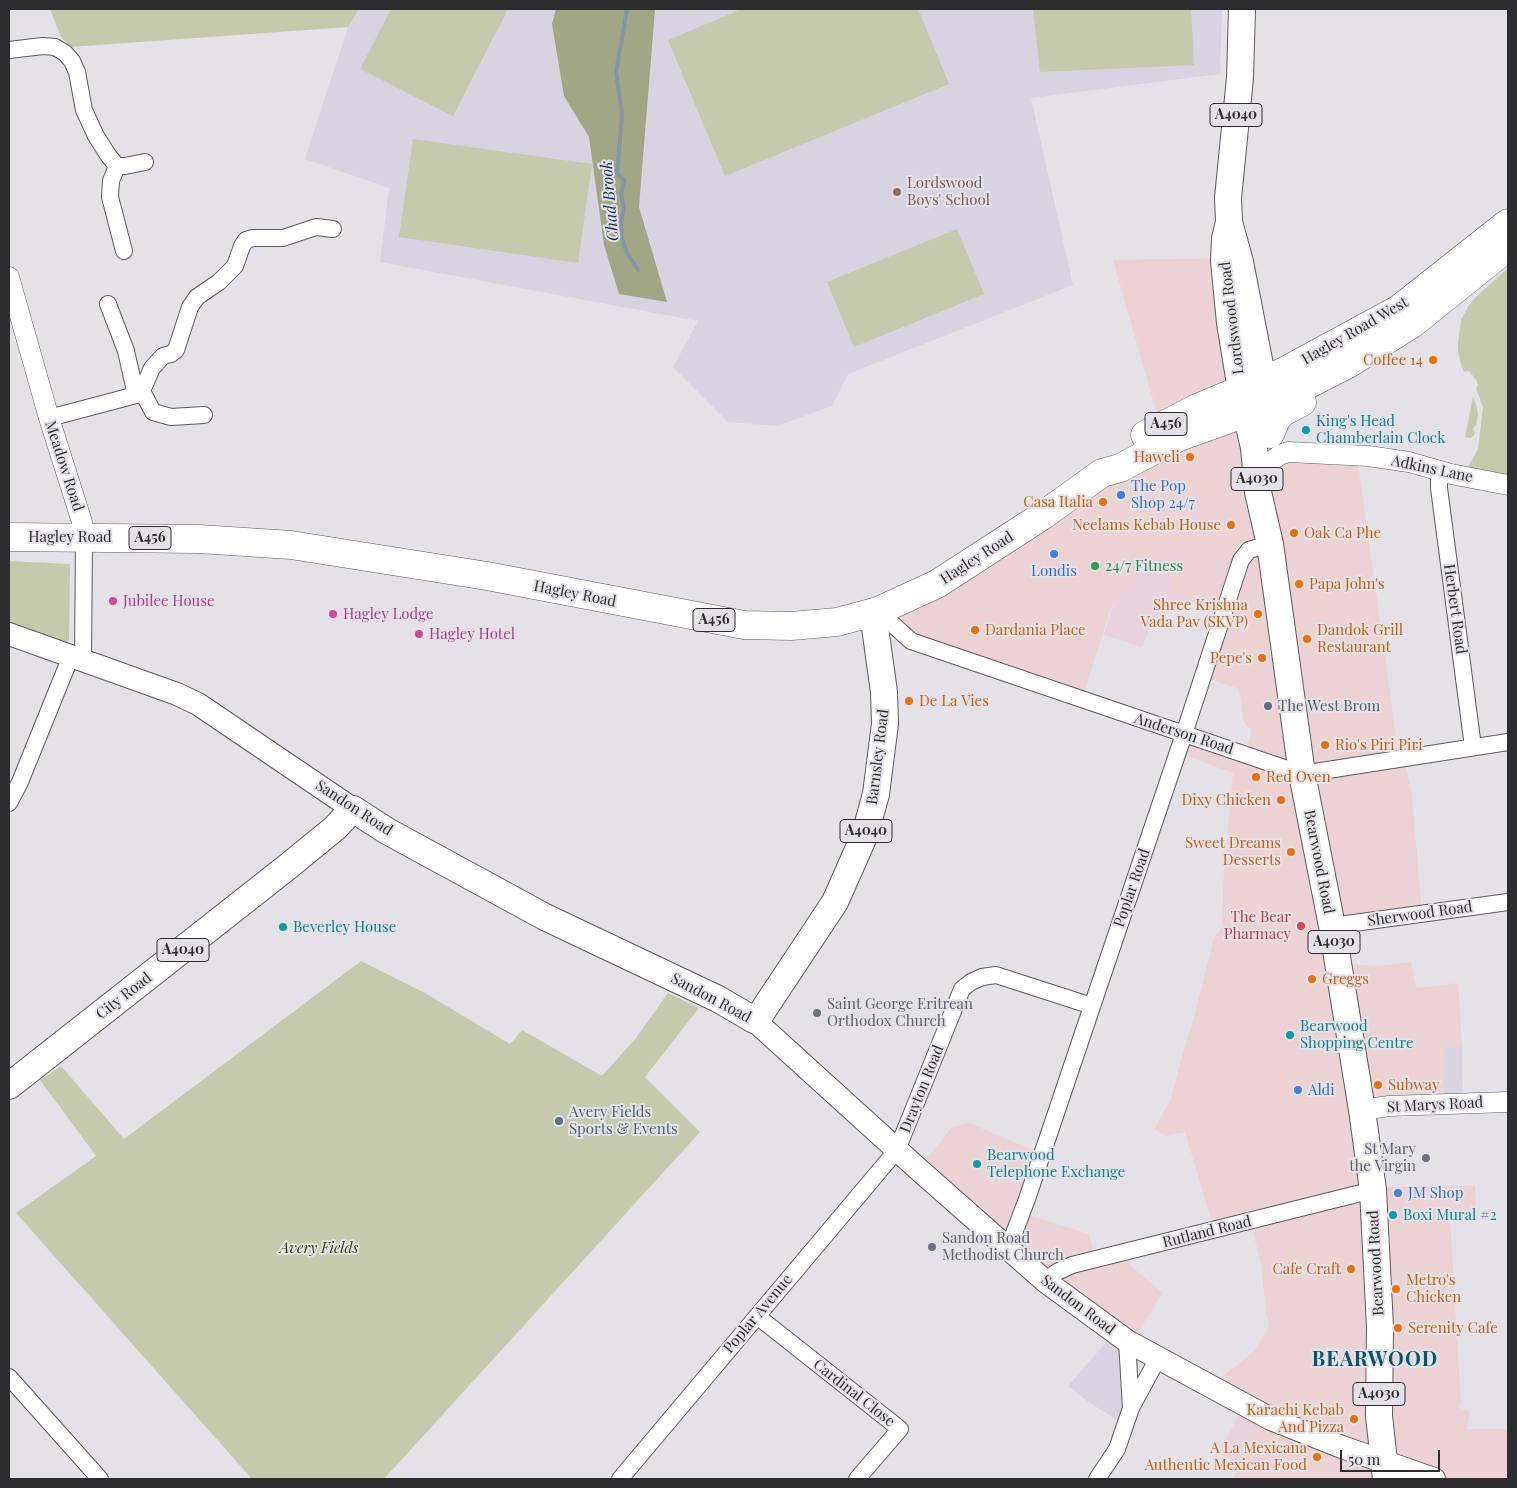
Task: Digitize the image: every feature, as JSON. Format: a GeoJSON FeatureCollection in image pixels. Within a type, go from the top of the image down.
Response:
{"type":"FeatureCollection","features":[{"type":"Feature","properties":{"kind":"highway","name":"Hagley Road West"},"geometry":{"type":"LineString","coordinates":[[1257,396],[1302,362],[1399,309],[1508,223]]}},
{"type":"Feature","properties":{"kind":"highway","name":"Hagley Road West"},"geometry":{"type":"LineString","coordinates":[[1257,396],[1350,364],[1412,324],[1508,247]]}},
{"type":"Feature","properties":{"kind":"highway","name":"A456"},"geometry":{"type":"LineString","coordinates":[[1270,434],[1277,418],[1283,412],[1315,396],[1350,364]]}},
{"type":"Feature","properties":{"kind":"highway","name":"Hagley Road"},"geometry":{"type":"LineString","coordinates":[[9,537],[199,539],[290,545],[486,576],[744,625],[791,626],[828,623],[876,612],[937,584],[1028,525],[1102,473],[1114,454],[1154,429],[1195,409],[1257,396]]}},
{"type":"Feature","properties":{"kind":"main road","name":"Lordswood Road"},"geometry":{"type":"LineString","coordinates":[[1242,9],[1240,78],[1228,198],[1229,222],[1240,262],[1257,396]]}},
{"type":"Feature","properties":{"kind":"main road","name":"Bearwood Road"},"geometry":{"type":"LineString","coordinates":[[1257,396],[1270,434],[1267,475],[1270,544]]}},
{"type":"Feature","properties":{"kind":"main road","name":"Bearwood Road"},"geometry":{"type":"LineString","coordinates":[[1257,396],[1254,448],[1258,492],[1270,544],[1302,774],[1332,926],[1373,1190],[1380,1327],[1379,1416],[1385,1470]]}},
{"type":"Feature","properties":{"kind":"main road","name":"Barnsley Road"},"geometry":{"type":"LineString","coordinates":[[754,1020],[760,1015],[835,902],[865,834],[876,794],[885,724],[884,692],[876,612]]}},
{"type":"Feature","properties":{"kind":"main road","name":"Sandon Road"},"geometry":{"type":"LineString","coordinates":[[9,634],[177,694],[198,704],[387,831],[545,917],[718,998],[754,1020],[1045,1281],[1127,1341],[1271,1419],[1385,1470],[1434,1479]]}},
{"type":"Feature","properties":{"kind":"main road","name":"City Road"},"geometry":{"type":"LineString","coordinates":[[9,1086],[286,868],[334,828],[353,809]]}},
{"type":"Feature","properties":{"kind":"street"},"geometry":{"type":"LineString","coordinates":[[9,50],[43,46],[55,47],[65,52],[72,61],[76,72],[84,110],[96,136],[117,166]]}},
{"type":"Feature","properties":{"kind":"street"},"geometry":{"type":"LineString","coordinates":[[117,166],[145,162]]}},
{"type":"Feature","properties":{"kind":"street"},"geometry":{"type":"LineString","coordinates":[[117,166],[111,181],[110,197],[124,251]]}},
{"type":"Feature","properties":{"kind":"street"},"geometry":{"type":"LineString","coordinates":[[48,418],[139,393],[152,368],[163,356],[171,354],[176,350],[190,307],[197,297],[218,282],[235,266],[246,240],[253,238],[283,238],[316,227],[333,229]]}},
{"type":"Feature","properties":{"kind":"street","name":"Meadow Road"},"geometry":{"type":"LineString","coordinates":[[9,277],[48,418],[82,522],[84,537],[77,658]]}},
{"type":"Feature","properties":{"kind":"street"},"geometry":{"type":"LineString","coordinates":[[108,304],[126,351],[139,393],[153,412],[172,416],[204,415]]}},
{"type":"Feature","properties":{"kind":"street","name":"Adkins Lane"},"geometry":{"type":"LineString","coordinates":[[1268,463],[1288,452],[1357,456],[1409,462],[1439,471],[1508,485]]}},
{"type":"Feature","properties":{"kind":"street","name":"Herbert Road"},"geometry":{"type":"LineString","coordinates":[[1439,471],[1439,488],[1473,747]]}},
{"type":"Feature","properties":{"kind":"street","name":"Poplar Road"},"geometry":{"type":"LineString","coordinates":[[1008,1249],[1027,1200],[1241,560],[1249,550],[1270,544]]}},
{"type":"Feature","properties":{"kind":"street","name":"Anderson Road"},"geometry":{"type":"LineString","coordinates":[[876,612],[911,641],[1302,774],[1508,742]]}},
{"type":"Feature","properties":{"kind":"street"},"geometry":{"type":"LineString","coordinates":[[9,803],[77,658]]}},
{"type":"Feature","properties":{"kind":"street","name":"Sherwood Road"},"geometry":{"type":"LineString","coordinates":[[1332,926],[1508,902]]}},
{"type":"Feature","properties":{"kind":"street","name":"Drayton Road"},"geometry":{"type":"LineString","coordinates":[[897,1150],[962,989],[971,982],[982,977],[996,975],[1092,1006]]}},
{"type":"Feature","properties":{"kind":"street","name":"St Marys Road"},"geometry":{"type":"LineString","coordinates":[[1362,1110],[1389,1106],[1508,1102]]}},
{"type":"Feature","properties":{"kind":"street","name":"Poplar Avenue"},"geometry":{"type":"LineString","coordinates":[[620,1479],[897,1150]]}},
{"type":"Feature","properties":{"kind":"street","name":"Rutland Road"},"geometry":{"type":"LineString","coordinates":[[1045,1281],[1057,1272],[1072,1266],[1373,1190]]}},
{"type":"Feature","properties":{"kind":"street","name":"Cardinal Close"},"geometry":{"type":"LineString","coordinates":[[757,1316],[900,1429],[858,1479]]}},
{"type":"Feature","properties":{"kind":"street"},"geometry":{"type":"LineString","coordinates":[[1127,1341],[1131,1408]]}},
{"type":"Feature","properties":{"kind":"street"},"geometry":{"type":"LineString","coordinates":[[1097,1479],[1117,1449],[1131,1408],[1158,1358]]}},
{"type":"Feature","properties":{"kind":"street"},"geometry":{"type":"LineString","coordinates":[[9,1377],[100,1479]]}},
{"type":"Feature","properties":{"kind":"shaded area"},"geometry":{"type":"Polygon","coordinates":[[[359,9],[1222,9],[1220,74],[1031,98],[1073,285],[848,374],[832,406],[777,426],[728,422],[673,367],[698,321],[380,262],[389,188],[305,159],[348,27],[359,9]]]}},
{"type":"Feature","properties":{"kind":"shaded area"},"geometry":{"type":"Polygon","coordinates":[[[1231,258],[1263,461],[1357,456],[1399,758],[1404,758],[1412,795],[1422,914],[1332,926],[1338,963],[1377,966],[1411,962],[1416,988],[1458,983],[1462,1047],[1443,1049],[1444,1104],[1363,1110],[1373,1190],[1391,1187],[1475,1185],[1476,1215],[1450,1216],[1461,1404],[1457,1407],[1470,1411],[1467,1429],[1508,1429],[1508,1479],[1232,1479],[1265,1416],[1215,1388],[1221,1378],[1254,1351],[1269,1326],[1261,1263],[1250,1221],[1214,1230],[1185,1132],[1166,1136],[1154,1129],[1171,1099],[1214,937],[1222,927],[1224,868],[1233,773],[1178,753],[1184,734],[1244,753],[1252,730],[1244,723],[1239,689],[1203,677],[1225,608],[1169,591],[1181,550],[1141,575],[1122,594],[1110,611],[1082,699],[911,641],[887,608],[1163,435],[1113,260],[1231,258]]]}},
{"type":"Feature","properties":{"kind":"shaded area"},"geometry":{"type":"Polygon","coordinates":[[[1182,550],[1169,591],[1226,607],[1224,612],[1185,600],[1155,617],[1142,647],[1104,635],[1111,611],[1122,594],[1141,575],[1141,567],[1182,550]]]}},
{"type":"Feature","properties":{"kind":"shaded area"},"geometry":{"type":"Polygon","coordinates":[[[1462,1047],[1463,1104],[1444,1104],[1443,1048],[1462,1047]]]}},
{"type":"Feature","properties":{"kind":"shaded area"},"geometry":{"type":"Polygon","coordinates":[[[969,1123],[1028,1148],[1043,1151],[1022,1213],[1089,1234],[1096,1260],[1127,1252],[1130,1265],[1163,1293],[1131,1343],[917,1168],[952,1127],[969,1123]]]}},
{"type":"Feature","properties":{"kind":"shaded area"},"geometry":{"type":"Polygon","coordinates":[[[1115,1332],[1144,1350],[1139,1363],[1131,1408],[1125,1425],[1087,1401],[1068,1386],[1115,1332]]]}},
{"type":"Feature","properties":{"kind":"shaded area"},"geometry":{"type":"Polygon","coordinates":[[[1244,1404],[1266,1416],[1241,1464],[1219,1454],[1244,1404]]]}},
{"type":"Feature","properties":{"kind":"green space"},"geometry":{"type":"Polygon","coordinates":[[[50,9],[359,9],[348,27],[71,47],[61,37],[50,9]]]}},
{"type":"Feature","properties":{"kind":"green space"},"geometry":{"type":"Polygon","coordinates":[[[391,9],[508,9],[453,116],[360,69],[391,9]]]}},
{"type":"Feature","properties":{"kind":"green space"},"geometry":{"type":"Polygon","coordinates":[[[556,9],[655,9],[639,207],[667,302],[619,294],[604,245],[589,137],[564,96],[552,24],[556,9]]]}},
{"type":"Feature","properties":{"kind":"green space"},"geometry":{"type":"Polygon","coordinates":[[[742,9],[918,9],[949,84],[725,176],[668,40],[742,9]]]}},
{"type":"Feature","properties":{"kind":"green space"},"geometry":{"type":"Polygon","coordinates":[[[1033,9],[1191,9],[1194,65],[1040,72],[1033,9]]]}},
{"type":"Feature","properties":{"kind":"green space"},"geometry":{"type":"Polygon","coordinates":[[[413,139],[592,164],[578,263],[399,237],[413,139]]]}},
{"type":"Feature","properties":{"kind":"green space"},"geometry":{"type":"Polygon","coordinates":[[[957,229],[984,294],[854,347],[827,282],[957,229]]]}},
{"type":"Feature","properties":{"kind":"green space"},"geometry":{"type":"Polygon","coordinates":[[[1508,268],[1508,477],[1468,467],[1478,449],[1483,407],[1476,388],[1478,385],[1477,381],[1469,371],[1464,372],[1462,367],[1458,353],[1458,343],[1461,320],[1469,305],[1508,268]]]}},
{"type":"Feature","properties":{"kind":"green space"},"geometry":{"type":"Polygon","coordinates":[[[1473,396],[1478,414],[1476,426],[1474,426],[1473,430],[1475,434],[1471,438],[1465,437],[1473,396]]]}},
{"type":"Feature","properties":{"kind":"green space"},"geometry":{"type":"Polygon","coordinates":[[[9,561],[70,564],[69,641],[63,643],[9,624],[9,561]]]}},
{"type":"Feature","properties":{"kind":"green space","name":"Avery Fields"},"geometry":{"type":"Polygon","coordinates":[[[361,961],[425,993],[510,1044],[522,1030],[602,1076],[636,1038],[668,993],[699,1008],[645,1077],[700,1132],[384,1479],[252,1479],[16,1213],[96,1156],[40,1080],[61,1066],[124,1139],[361,961]]]}},
{"type":"Feature","properties":{"kind":"waterway","name":"Chad Brook"},"geometry":{"type":"LineString","coordinates":[[627,9],[616,72],[622,115],[617,173],[624,181],[621,194],[624,208],[621,221],[622,238],[627,253],[638,270]]}},
{"type":"Feature","properties":{"kind":"place","name":"Lordswood Boys' School"},"geometry":{"type":"Point","coordinates":[897,192]}},
{"type":"Feature","properties":{"kind":"place","name":"Coffee 14"},"geometry":{"type":"Point","coordinates":[1433,360]}},
{"type":"Feature","properties":{"kind":"place","name":"King's Head Chamberlain Clock"},"geometry":{"type":"Point","coordinates":[1306,430]}},
{"type":"Feature","properties":{"kind":"place","name":"Haweli"},"geometry":{"type":"Point","coordinates":[1190,457]}},
{"type":"Feature","properties":{"kind":"place","name":"The Pop Shop 24/7"},"geometry":{"type":"Point","coordinates":[1121,495]}},
{"type":"Feature","properties":{"kind":"place","name":"Casa Italia"},"geometry":{"type":"Point","coordinates":[1103,502]}},
{"type":"Feature","properties":{"kind":"place","name":"Neelams Kebab House"},"geometry":{"type":"Point","coordinates":[1231,525]}},
{"type":"Feature","properties":{"kind":"place","name":"Oak Ca Phe"},"geometry":{"type":"Point","coordinates":[1294,533]}},
{"type":"Feature","properties":{"kind":"place","name":"Londis"},"geometry":{"type":"Point","coordinates":[1054,554]}},
{"type":"Feature","properties":{"kind":"place","name":"24/7 Fitness"},"geometry":{"type":"Point","coordinates":[1095,566]}},
{"type":"Feature","properties":{"kind":"place","name":"Papa John's"},"geometry":{"type":"Point","coordinates":[1299,584]}},
{"type":"Feature","properties":{"kind":"place","name":"Jubilee House"},"geometry":{"type":"Point","coordinates":[113,601]}},
{"type":"Feature","properties":{"kind":"place","name":"Hagley Lodge"},"geometry":{"type":"Point","coordinates":[333,614]}},
{"type":"Feature","properties":{"kind":"place","name":"Shree Krishna Vada Pav (SKVP)"},"geometry":{"type":"Point","coordinates":[1258,614]}},
{"type":"Feature","properties":{"kind":"place","name":"Dardania Place"},"geometry":{"type":"Point","coordinates":[975,630]}},
{"type":"Feature","properties":{"kind":"place","name":"Hagley Hotel"},"geometry":{"type":"Point","coordinates":[419,634]}},
{"type":"Feature","properties":{"kind":"place","name":"Dandok Grill Restaurant"},"geometry":{"type":"Point","coordinates":[1307,639]}},
{"type":"Feature","properties":{"kind":"place","name":"Pepe's"},"geometry":{"type":"Point","coordinates":[1262,658]}},
{"type":"Feature","properties":{"kind":"place","name":"De La Vies"},"geometry":{"type":"Point","coordinates":[909,701]}},
{"type":"Feature","properties":{"kind":"place","name":"The West Brom"},"geometry":{"type":"Point","coordinates":[1268,706]}},
{"type":"Feature","properties":{"kind":"place","name":"Rio's Piri Piri"},"geometry":{"type":"Point","coordinates":[1325,745]}},
{"type":"Feature","properties":{"kind":"place","name":"Red Oven"},"geometry":{"type":"Point","coordinates":[1256,777]}},
{"type":"Feature","properties":{"kind":"place","name":"Dixy Chicken"},"geometry":{"type":"Point","coordinates":[1281,800]}},
{"type":"Feature","properties":{"kind":"place","name":"Sweet Dreams Desserts"},"geometry":{"type":"Point","coordinates":[1291,852]}},
{"type":"Feature","properties":{"kind":"place","name":"The Bear Pharmacy"},"geometry":{"type":"Point","coordinates":[1301,926]}},
{"type":"Feature","properties":{"kind":"place","name":"Beverley House"},"geometry":{"type":"Point","coordinates":[283,927]}},
{"type":"Feature","properties":{"kind":"place","name":"Greggs"},"geometry":{"type":"Point","coordinates":[1312,979]}},
{"type":"Feature","properties":{"kind":"place","name":"Saint George Eritrean Orthodox Church"},"geometry":{"type":"Point","coordinates":[817,1013]}},
{"type":"Feature","properties":{"kind":"place","name":"Bearwood Shopping Centre"},"geometry":{"type":"Point","coordinates":[1290,1035]}},
{"type":"Feature","properties":{"kind":"place","name":"Subway"},"geometry":{"type":"Point","coordinates":[1378,1085]}},
{"type":"Feature","properties":{"kind":"place","name":"Aldi"},"geometry":{"type":"Point","coordinates":[1298,1090]}},
{"type":"Feature","properties":{"kind":"place","name":"Avery Fields Sports & Events"},"geometry":{"type":"Point","coordinates":[559,1121]}},
{"type":"Feature","properties":{"kind":"place","name":"St Mary the Virgin"},"geometry":{"type":"Point","coordinates":[1426,1158]}},
{"type":"Feature","properties":{"kind":"place","name":"Bearwood Telephone Exchange"},"geometry":{"type":"Point","coordinates":[977,1164]}},
{"type":"Feature","properties":{"kind":"place","name":"JM Shop"},"geometry":{"type":"Point","coordinates":[1398,1193]}},
{"type":"Feature","properties":{"kind":"place","name":"Boxi Mural #2"},"geometry":{"type":"Point","coordinates":[1393,1215]}},
{"type":"Feature","properties":{"kind":"place","name":"Sandon Road Methodist Church"},"geometry":{"type":"Point","coordinates":[932,1247]}},
{"type":"Feature","properties":{"kind":"place","name":"Cafe Craft"},"geometry":{"type":"Point","coordinates":[1351,1269]}},
{"type":"Feature","properties":{"kind":"place","name":"Metro's Chicken"},"geometry":{"type":"Point","coordinates":[1396,1289]}},
{"type":"Feature","properties":{"kind":"place","name":"Serenity Cafe"},"geometry":{"type":"Point","coordinates":[1398,1328]}},
{"type":"Feature","properties":{"kind":"place","name":"Karachi Kebab And Pizza"},"geometry":{"type":"Point","coordinates":[1354,1419]}},
{"type":"Feature","properties":{"kind":"place","name":"A La Mexicana Authentic Mexican Food"},"geometry":{"type":"Point","coordinates":[1317,1457]}},
{"type":"Feature","properties":{"kind":"district","name":"BEARWOOD"},"geometry":{"type":"Point","coordinates":[1375,1360]}}]}
